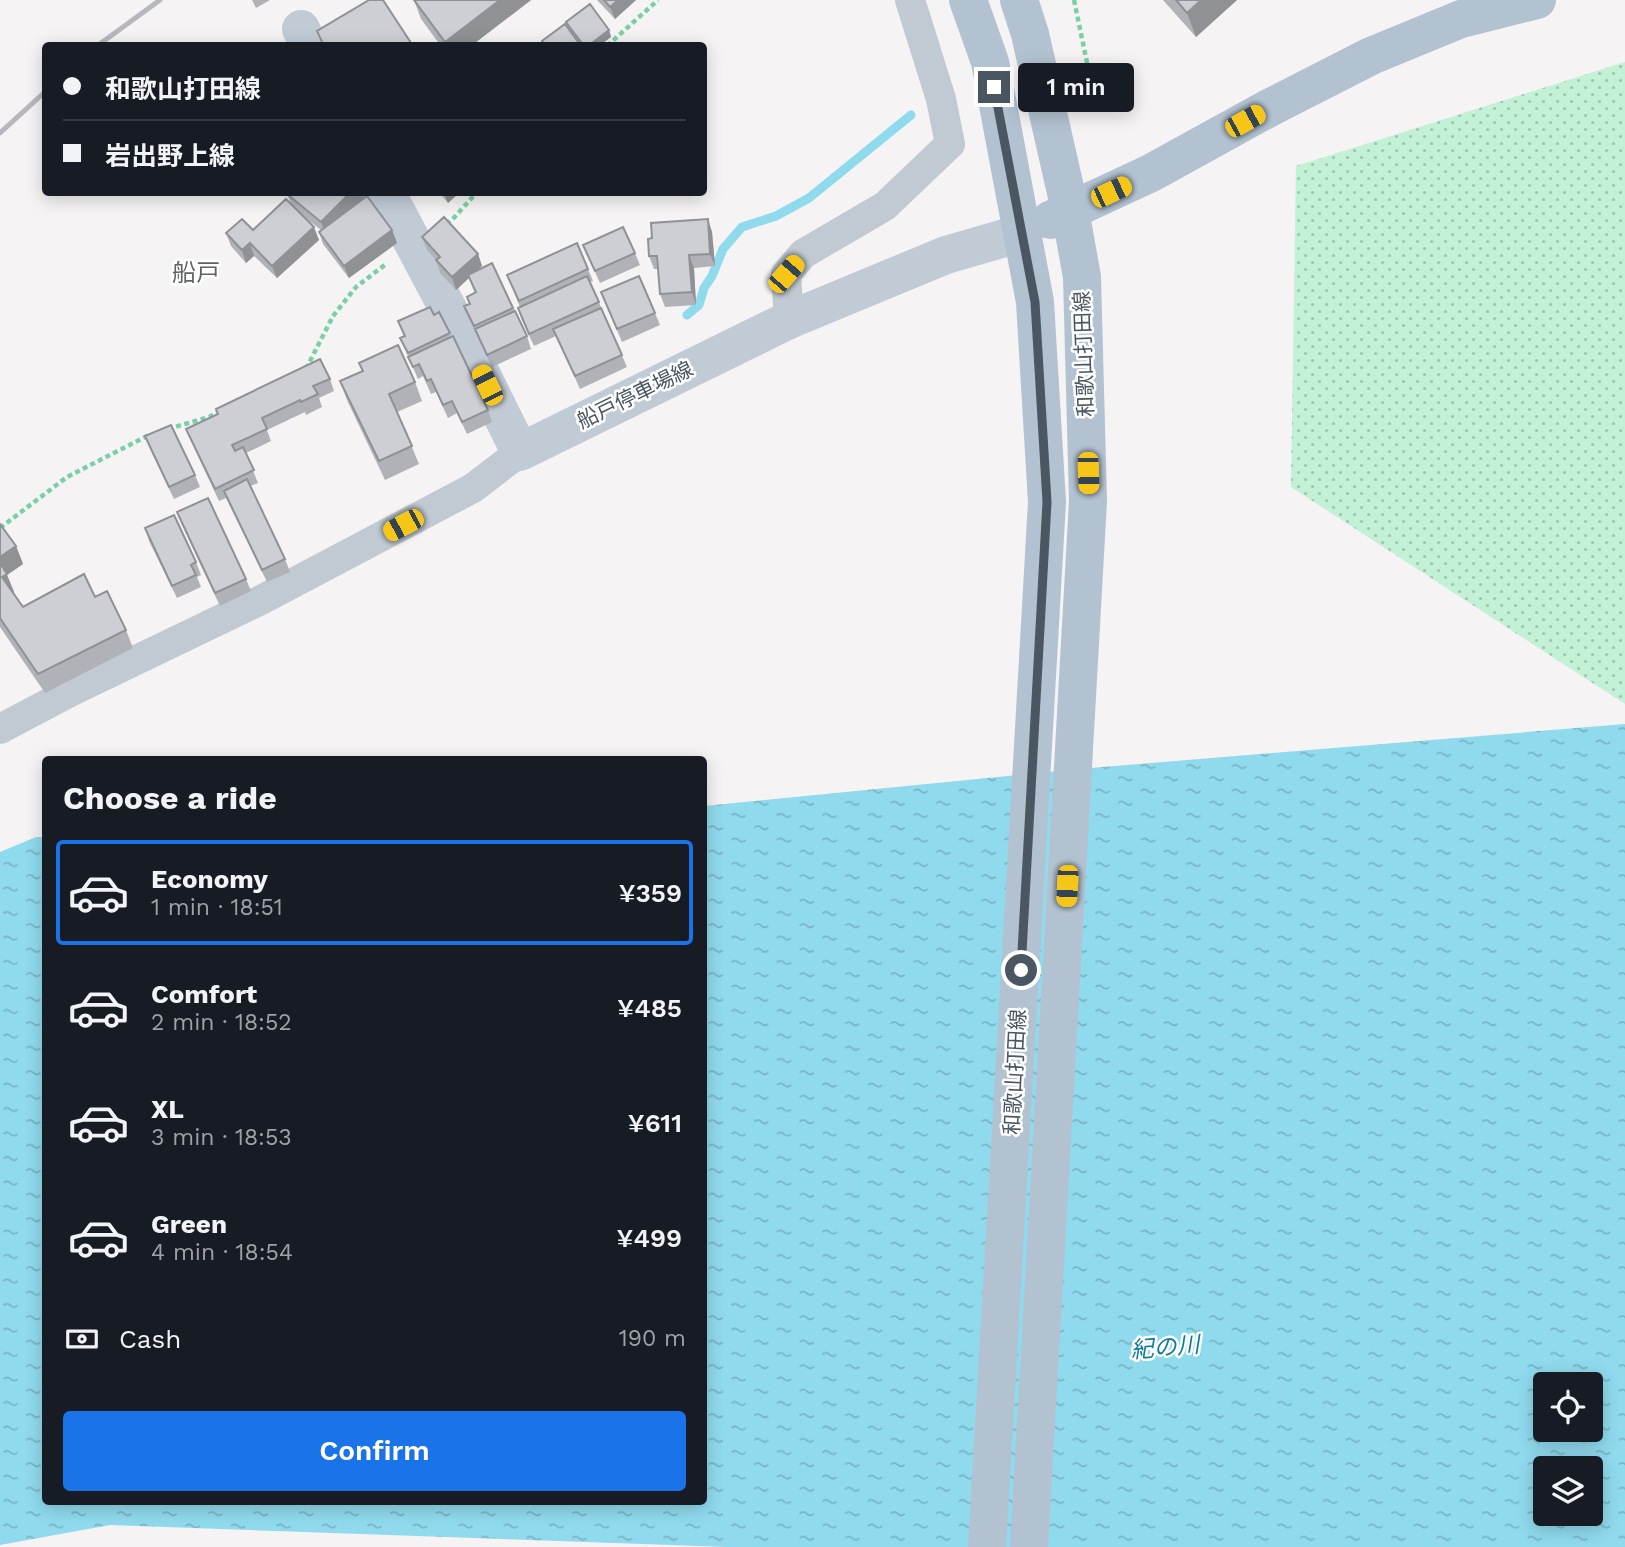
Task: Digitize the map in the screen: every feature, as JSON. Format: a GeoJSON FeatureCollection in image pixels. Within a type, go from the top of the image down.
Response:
{"type":"FeatureCollection","features":[{"type":"Feature","properties":{"kind":"main road","name":"和歌山打田線"},"geometry":{"type":"LineString","coordinates":[[968,0],[990,62],[1035,302],[1047,502],[988,1547]]}},
{"type":"Feature","properties":{"kind":"main road","name":"和歌山打田線"},"geometry":{"type":"LineString","coordinates":[[1019,0],[1030,34],[1070,210],[1082,277],[1088,501],[1029,1547]]}},
{"type":"Feature","properties":{"kind":"main road"},"geometry":{"type":"LineString","coordinates":[[1022,233],[1151,173],[1371,56],[1461,19],[1537,0]]}},
{"type":"Feature","properties":{"kind":"main road"},"geometry":{"type":"LineString","coordinates":[[388,196],[520,452]]}},
{"type":"Feature","properties":{"kind":"main road","name":"船戸停車場線"},"geometry":{"type":"LineString","coordinates":[[520,452],[789,320],[946,255],[1022,233]]}},
{"type":"Feature","properties":{"kind":"street"},"geometry":{"type":"LineString","coordinates":[[789,320],[786,274],[803,254],[885,206],[950,144],[941,99],[910,0]]}},
{"type":"Feature","properties":{"kind":"street"},"geometry":{"type":"LineString","coordinates":[[0,729],[70,692],[261,600],[473,488],[520,452]]}},
{"type":"Feature","properties":{"kind":"path"},"geometry":{"type":"LineString","coordinates":[[611,42],[658,0]]}},
{"type":"Feature","properties":{"kind":"path"},"geometry":{"type":"LineString","coordinates":[[1074,0],[1090,77],[1080,92]]}},
{"type":"Feature","properties":{"kind":"path"},"geometry":{"type":"LineString","coordinates":[[295,373],[307,367],[333,316],[356,287],[412,244],[452,220],[473,196]]}},
{"type":"Feature","properties":{"kind":"path"},"geometry":{"type":"LineString","coordinates":[[162,431],[209,417],[233,405]]}},
{"type":"Feature","properties":{"kind":"path"},"geometry":{"type":"LineString","coordinates":[[0,528],[66,477],[150,434]]}},
{"type":"Feature","properties":{"kind":"green space"},"geometry":{"type":"Polygon","coordinates":[[[1625,62],[1625,704],[1291,487],[1296,166],[1625,62]]]}},
{"type":"Feature","properties":{"kind":"water","name":"紀の川"},"geometry":{"type":"Polygon","coordinates":[[[1625,724],[1625,1547],[727,1547],[110,1525],[0,1545],[0,852],[42,837],[42,1505],[707,1505],[707,806],[1078,769],[1625,724]]]}},
{"type":"Feature","properties":{"kind":"building"},"geometry":{"type":"Polygon","coordinates":[[[369,0],[383,0],[410,42],[322,42],[317,31],[369,0]]]}},
{"type":"Feature","properties":{"kind":"building"},"geometry":{"type":"Polygon","coordinates":[[[414,0],[500,0],[445,42],[414,0]]]}},
{"type":"Feature","properties":{"kind":"building"},"geometry":{"type":"Polygon","coordinates":[[[604,0],[618,0],[610,7],[604,0]]]}},
{"type":"Feature","properties":{"kind":"building"},"geometry":{"type":"Polygon","coordinates":[[[1176,0],[1201,0],[1187,13],[1176,0]]]}},
{"type":"Feature","properties":{"kind":"building"},"geometry":{"type":"Polygon","coordinates":[[[590,4],[609,30],[593,42],[581,42],[566,22],[590,4]]]}},
{"type":"Feature","properties":{"kind":"building"},"geometry":{"type":"Polygon","coordinates":[[[565,24],[578,42],[543,42],[565,24]]]}},
{"type":"Feature","properties":{"kind":"building"},"geometry":{"type":"Polygon","coordinates":[[[289,196],[347,196],[321,222],[289,196]]]}},
{"type":"Feature","properties":{"kind":"building"},"geometry":{"type":"Polygon","coordinates":[[[367,196],[392,230],[344,266],[319,232],[367,196]]]}},
{"type":"Feature","properties":{"kind":"building"},"geometry":{"type":"Polygon","coordinates":[[[286,199],[314,227],[272,266],[250,243],[242,250],[226,233],[242,219],[253,230],[286,199]]]}},
{"type":"Feature","properties":{"kind":"building"},"geometry":{"type":"Polygon","coordinates":[[[444,217],[478,254],[452,277],[436,260],[440,257],[422,237],[444,217]]]}},
{"type":"Feature","properties":{"kind":"building"},"geometry":{"type":"Polygon","coordinates":[[[708,219],[710,254],[689,255],[692,292],[660,294],[657,256],[649,256],[651,223],[708,219]]]}},
{"type":"Feature","properties":{"kind":"building"},"geometry":{"type":"Polygon","coordinates":[[[623,227],[635,253],[595,271],[583,245],[623,227]]]}},
{"type":"Feature","properties":{"kind":"building"},"geometry":{"type":"Polygon","coordinates":[[[577,243],[588,269],[519,301],[507,275],[577,243]]]}},
{"type":"Feature","properties":{"kind":"building"},"geometry":{"type":"Polygon","coordinates":[[[492,263],[513,308],[474,326],[464,306],[470,304],[467,297],[476,292],[468,275],[492,263]]]}},
{"type":"Feature","properties":{"kind":"building"},"geometry":{"type":"Polygon","coordinates":[[[587,276],[599,302],[529,334],[518,308],[587,276]]]}},
{"type":"Feature","properties":{"kind":"building"},"geometry":{"type":"Polygon","coordinates":[[[639,276],[655,313],[617,329],[601,292],[639,276]]]}},
{"type":"Feature","properties":{"kind":"building"},"geometry":{"type":"Polygon","coordinates":[[[430,307],[434,315],[439,312],[450,333],[408,353],[400,338],[405,336],[398,321],[430,307]]]}},
{"type":"Feature","properties":{"kind":"building"},"geometry":{"type":"Polygon","coordinates":[[[601,308],[622,355],[575,376],[553,329],[601,308]]]}},
{"type":"Feature","properties":{"kind":"building"},"geometry":{"type":"Polygon","coordinates":[[[515,311],[527,336],[487,355],[475,329],[515,311]]]}},
{"type":"Feature","properties":{"kind":"building"},"geometry":{"type":"Polygon","coordinates":[[[453,336],[488,410],[462,422],[452,401],[443,405],[431,379],[427,381],[419,364],[413,367],[408,357],[453,336]]]}},
{"type":"Feature","properties":{"kind":"building"},"geometry":{"type":"Polygon","coordinates":[[[398,345],[415,382],[389,394],[412,446],[379,461],[340,381],[363,371],[359,363],[398,345]]]}},
{"type":"Feature","properties":{"kind":"building"},"geometry":{"type":"Polygon","coordinates":[[[320,359],[330,379],[313,386],[318,394],[262,418],[267,429],[232,445],[235,451],[243,447],[254,470],[215,489],[186,429],[218,414],[216,409],[320,359]]]}},
{"type":"Feature","properties":{"kind":"building"},"geometry":{"type":"Polygon","coordinates":[[[171,425],[195,475],[169,487],[145,436],[171,425]]]}},
{"type":"Feature","properties":{"kind":"building"},"geometry":{"type":"Polygon","coordinates":[[[247,479],[285,559],[262,570],[224,491],[247,479]]]}},
{"type":"Feature","properties":{"kind":"building"},"geometry":{"type":"Polygon","coordinates":[[[208,498],[246,579],[215,593],[177,512],[208,498]]]}},
{"type":"Feature","properties":{"kind":"building"},"geometry":{"type":"Polygon","coordinates":[[[174,515],[196,562],[191,565],[196,575],[172,586],[145,528],[174,515]]]}},
{"type":"Feature","properties":{"kind":"building"},"geometry":{"type":"Polygon","coordinates":[[[0,524],[16,546],[0,557],[0,524]]]}},
{"type":"Feature","properties":{"kind":"building"},"geometry":{"type":"Polygon","coordinates":[[[0,563],[7,574],[2,577],[23,607],[84,574],[95,597],[107,591],[126,630],[38,674],[0,618],[0,563]]]}},
{"type":"Feature","properties":{"kind":"waterway"},"geometry":{"type":"LineString","coordinates":[[687,315],[699,305],[704,288],[723,249],[742,227],[776,216],[809,198],[911,115]]}},
{"type":"Feature","properties":{"kind":"railway"},"geometry":{"type":"LineString","coordinates":[[102,42],[160,0]]}},
{"type":"Feature","properties":{"kind":"railway"},"geometry":{"type":"LineString","coordinates":[[0,133],[42,95]]}},
{"type":"Feature","properties":{"kind":"district","name":"船戸"},"geometry":{"type":"Point","coordinates":[196,273]}},
{"type":"Feature","properties":{"kind":"route"},"geometry":{"type":"LineString","coordinates":[[994,87],[1035,302],[1047,502],[1021,970]]}}]}
